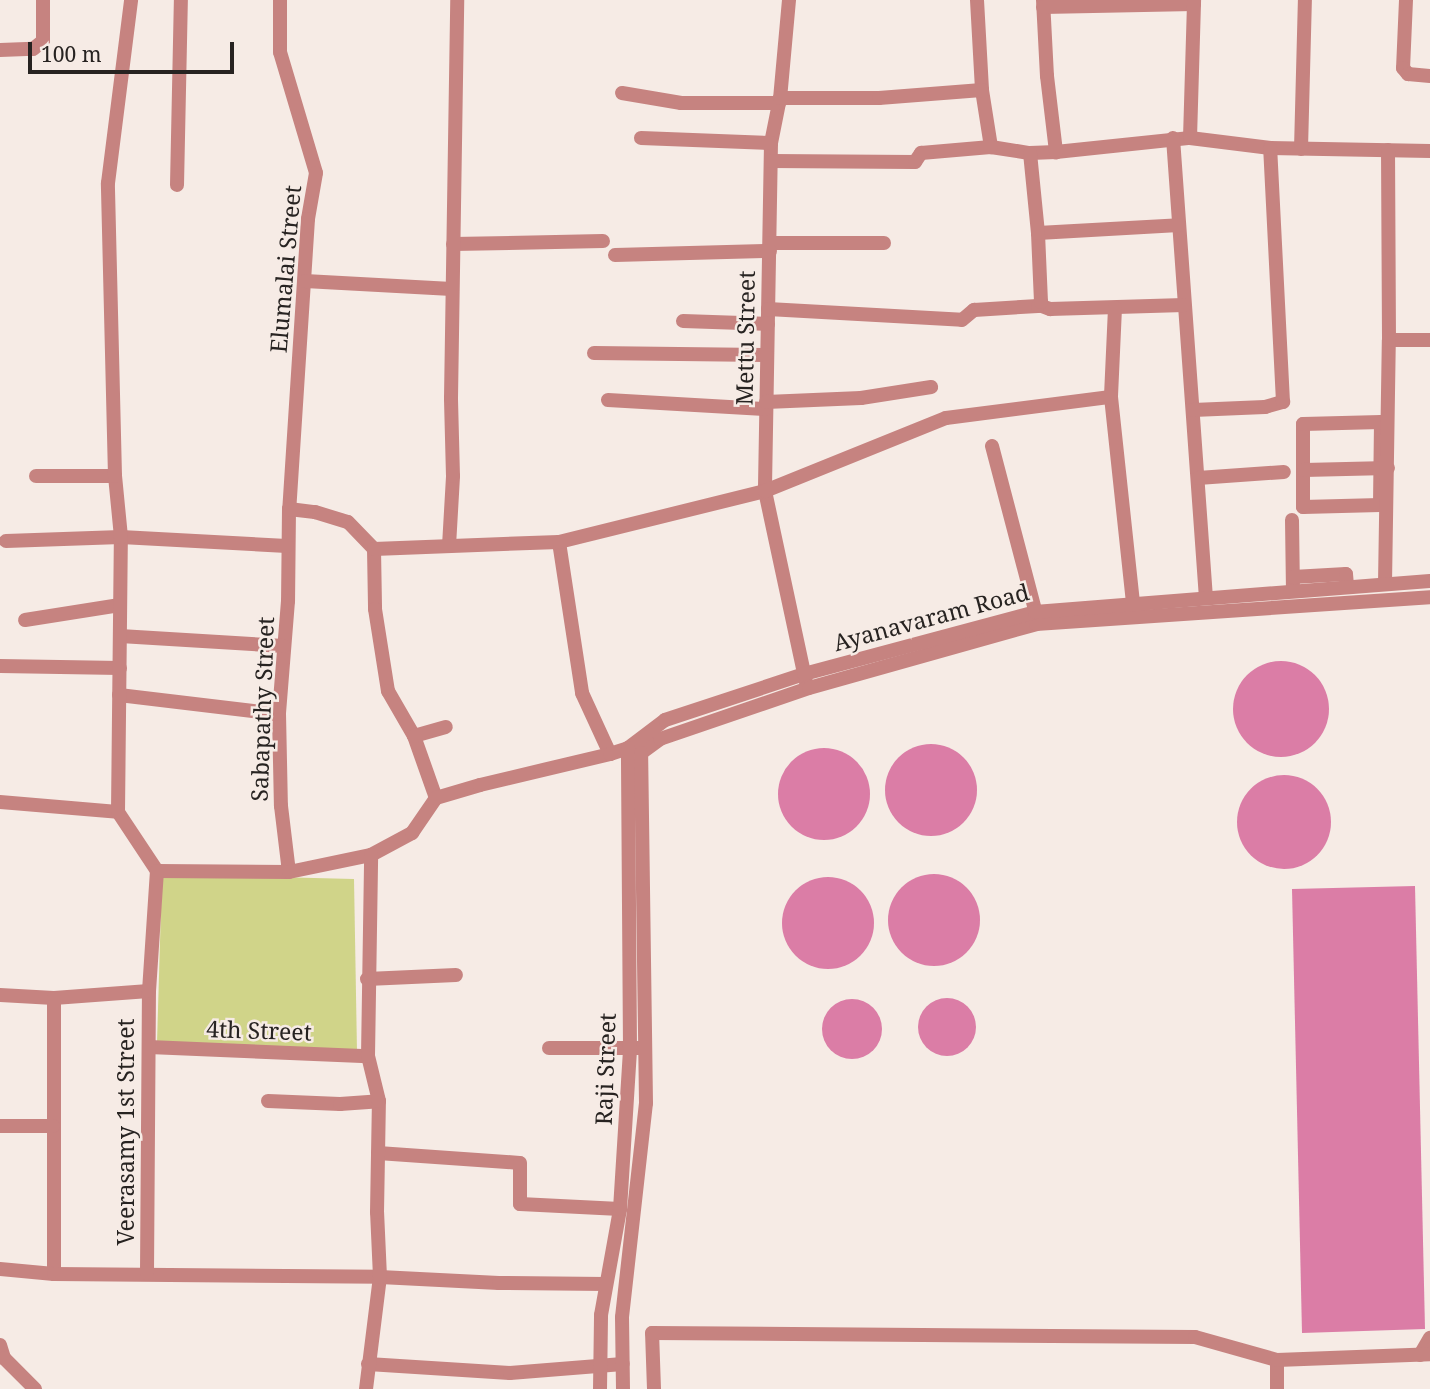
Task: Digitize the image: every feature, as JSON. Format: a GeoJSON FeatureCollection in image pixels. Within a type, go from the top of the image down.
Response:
{"type":"FeatureCollection","features":[{"type":"Feature","properties":{"kind":"street"},"geometry":{"type":"LineString","coordinates":[[0,50],[33,49],[43,41],[43,0]]}},
{"type":"Feature","properties":{"kind":"street"},"geometry":{"type":"LineString","coordinates":[[131,0],[108,183],[115,476],[121,537],[118,812],[157,872],[289,872],[371,855],[412,833],[436,798],[414,736],[388,691],[375,609],[374,549],[348,522],[316,512],[289,509]]}},
{"type":"Feature","properties":{"kind":"street"},"geometry":{"type":"LineString","coordinates":[[177,185],[181,0]]}},
{"type":"Feature","properties":{"kind":"street","name":"Elumalai Street"},"geometry":{"type":"LineString","coordinates":[[280,0],[280,52],[316,173],[308,219],[287,546]]}},
{"type":"Feature","properties":{"kind":"street"},"geometry":{"type":"LineString","coordinates":[[449,546],[453,476],[452,289],[457,0]]}},
{"type":"Feature","properties":{"kind":"street"},"geometry":{"type":"LineString","coordinates":[[773,0],[789,1]]}},
{"type":"Feature","properties":{"kind":"street"},"geometry":{"type":"LineString","coordinates":[[977,0],[982,90],[991,147]]}},
{"type":"Feature","properties":{"kind":"street"},"geometry":{"type":"LineString","coordinates":[[1301,149],[1305,0]]}},
{"type":"Feature","properties":{"kind":"street"},"geometry":{"type":"LineString","coordinates":[[1406,0],[1403,68],[1408,75],[1430,76]]}},
{"type":"Feature","properties":{"kind":"street","name":"Mettu Street"},"geometry":{"type":"LineString","coordinates":[[789,1],[780,101],[771,143],[765,491],[806,681]]}},
{"type":"Feature","properties":{"kind":"street"},"geometry":{"type":"LineString","coordinates":[[1056,152],[1047,76],[1043,3],[1194,2],[1190,138]]}},
{"type":"Feature","properties":{"kind":"street"},"geometry":{"type":"LineString","coordinates":[[622,93],[681,103],[879,97],[982,90]]}},
{"type":"Feature","properties":{"kind":"street"},"geometry":{"type":"LineString","coordinates":[[641,138],[771,143]]}},
{"type":"Feature","properties":{"kind":"street"},"geometry":{"type":"LineString","coordinates":[[1172,138],[1206,597]]}},
{"type":"Feature","properties":{"kind":"street"},"geometry":{"type":"LineString","coordinates":[[772,161],[915,162],[921,153],[991,147],[1030,153],[1056,152],[1172,138],[1270,148],[1430,151]]}},
{"type":"Feature","properties":{"kind":"street"},"geometry":{"type":"LineString","coordinates":[[1193,410],[1265,407],[1283,402],[1270,148]]}},
{"type":"Feature","properties":{"kind":"street"},"geometry":{"type":"LineString","coordinates":[[1385,584],[1384,468],[1389,340],[1388,150]]}},
{"type":"Feature","properties":{"kind":"street"},"geometry":{"type":"LineString","coordinates":[[1030,153],[1038,233],[1039,305]]}},
{"type":"Feature","properties":{"kind":"street"},"geometry":{"type":"LineString","coordinates":[[1038,233],[1179,225]]}},
{"type":"Feature","properties":{"kind":"street"},"geometry":{"type":"LineString","coordinates":[[453,244],[603,241]]}},
{"type":"Feature","properties":{"kind":"street"},"geometry":{"type":"LineString","coordinates":[[615,255],[884,243]]}},
{"type":"Feature","properties":{"kind":"street"},"geometry":{"type":"LineString","coordinates":[[305,281],[452,289]]}},
{"type":"Feature","properties":{"kind":"street"},"geometry":{"type":"LineString","coordinates":[[683,321],[768,317],[962,320],[974,310],[1039,305],[1050,309],[1184,305]]}},
{"type":"Feature","properties":{"kind":"street"},"geometry":{"type":"LineString","coordinates":[[1115,308],[1111,397],[1133,604]]}},
{"type":"Feature","properties":{"kind":"street"},"geometry":{"type":"LineString","coordinates":[[1389,340],[1430,340]]}},
{"type":"Feature","properties":{"kind":"street"},"geometry":{"type":"LineString","coordinates":[[594,353],[766,355]]}},
{"type":"Feature","properties":{"kind":"street"},"geometry":{"type":"LineString","coordinates":[[608,400],[766,405],[861,398],[931,387]]}},
{"type":"Feature","properties":{"kind":"street"},"geometry":{"type":"LineString","coordinates":[[374,549],[559,542],[765,491],[946,418],[1111,397]]}},
{"type":"Feature","properties":{"kind":"street"},"geometry":{"type":"LineString","coordinates":[[1381,422],[1384,468],[1380,505],[1303,507],[1304,470],[1303,424],[1381,422]]}},
{"type":"Feature","properties":{"kind":"street"},"geometry":{"type":"LineString","coordinates":[[992,446],[1037,618]]}},
{"type":"Feature","properties":{"kind":"street"},"geometry":{"type":"LineString","coordinates":[[1304,470],[1384,468]]}},
{"type":"Feature","properties":{"kind":"street"},"geometry":{"type":"LineString","coordinates":[[1198,478],[1284,472]]}},
{"type":"Feature","properties":{"kind":"street"},"geometry":{"type":"LineString","coordinates":[[36,477],[115,476]]}},
{"type":"Feature","properties":{"kind":"street"},"geometry":{"type":"LineString","coordinates":[[1292,520],[1293,584]]}},
{"type":"Feature","properties":{"kind":"street"},"geometry":{"type":"LineString","coordinates":[[6,541],[121,537],[287,546]]}},
{"type":"Feature","properties":{"kind":"street"},"geometry":{"type":"LineString","coordinates":[[559,542],[582,692],[610,754]]}},
{"type":"Feature","properties":{"kind":"street","name":"Sabapathy Street"},"geometry":{"type":"LineString","coordinates":[[287,546],[279,714],[281,806],[289,872]]}},
{"type":"Feature","properties":{"kind":"street","name":"Ayanavaram Road"},"geometry":{"type":"LineString","coordinates":[[436,798],[610,754],[635,751],[665,720],[1037,618],[1293,584],[1347,586],[1430,581]]}},
{"type":"Feature","properties":{"kind":"street","name":"Ayanavaram Road"},"geometry":{"type":"LineString","coordinates":[[1037,618],[1430,597]]}},
{"type":"Feature","properties":{"kind":"street"},"geometry":{"type":"LineString","coordinates":[[25,620],[120,606]]}},
{"type":"Feature","properties":{"kind":"street"},"geometry":{"type":"LineString","coordinates":[[120,636],[284,646]]}},
{"type":"Feature","properties":{"kind":"street"},"geometry":{"type":"LineString","coordinates":[[0,666],[120,668]]}},
{"type":"Feature","properties":{"kind":"street"},"geometry":{"type":"LineString","coordinates":[[119,695],[279,714]]}},
{"type":"Feature","properties":{"kind":"street"},"geometry":{"type":"LineString","coordinates":[[414,736],[446,727]]}},
{"type":"Feature","properties":{"kind":"street","name":"Raji Street"},"geometry":{"type":"LineString","coordinates":[[623,1389],[622,1317],[646,1103],[635,751]]}},
{"type":"Feature","properties":{"kind":"street","name":"Raji Street"},"geometry":{"type":"LineString","coordinates":[[600,1389],[601,1315],[620,1209],[630,1049],[635,751]]}},
{"type":"Feature","properties":{"kind":"street"},"geometry":{"type":"LineString","coordinates":[[0,802],[118,812]]}},
{"type":"Feature","properties":{"kind":"street"},"geometry":{"type":"LineString","coordinates":[[366,1389],[380,1277],[379,1101],[368,1056],[367,979],[371,855]]}},
{"type":"Feature","properties":{"kind":"street","name":"Veerasamy 1st Street"},"geometry":{"type":"LineString","coordinates":[[147,1273],[149,991],[157,872]]}},
{"type":"Feature","properties":{"kind":"street"},"geometry":{"type":"LineString","coordinates":[[367,979],[456,975]]}},
{"type":"Feature","properties":{"kind":"street"},"geometry":{"type":"LineString","coordinates":[[0,995],[54,998],[149,991]]}},
{"type":"Feature","properties":{"kind":"street"},"geometry":{"type":"LineString","coordinates":[[54,998],[54,1274]]}},
{"type":"Feature","properties":{"kind":"street","name":"4th Street"},"geometry":{"type":"LineString","coordinates":[[149,1047],[368,1056]]}},
{"type":"Feature","properties":{"kind":"street"},"geometry":{"type":"LineString","coordinates":[[549,1048],[646,1048]]}},
{"type":"Feature","properties":{"kind":"street"},"geometry":{"type":"LineString","coordinates":[[268,1101],[379,1101]]}},
{"type":"Feature","properties":{"kind":"street"},"geometry":{"type":"LineString","coordinates":[[0,1126],[53,1126]]}},
{"type":"Feature","properties":{"kind":"street"},"geometry":{"type":"LineString","coordinates":[[378,1153],[520,1163],[520,1204],[620,1209]]}},
{"type":"Feature","properties":{"kind":"street"},"geometry":{"type":"LineString","coordinates":[[0,1269],[54,1274],[380,1277],[606,1284]]}},
{"type":"Feature","properties":{"kind":"street"},"geometry":{"type":"LineString","coordinates":[[654,1389],[652,1333],[1195,1337],[1277,1360],[1425,1354],[1430,1338]]}},
{"type":"Feature","properties":{"kind":"street"},"geometry":{"type":"LineString","coordinates":[[0,1345],[4,1358],[36,1389]]}},
{"type":"Feature","properties":{"kind":"street"},"geometry":{"type":"LineString","coordinates":[[1277,1360],[1277,1389]]}},
{"type":"Feature","properties":{"kind":"street"},"geometry":{"type":"LineString","coordinates":[[368,1364],[510,1373],[623,1364]]}},
{"type":"Feature","properties":{"kind":"green space"},"geometry":{"type":"Polygon","coordinates":[[[162,874],[354,879],[357,1052],[157,1043],[162,874]]]}},
{"type":"Feature","properties":{"kind":"shaded area"},"geometry":{"type":"Polygon","coordinates":[[[1281,661],[1299,664],[1315,675],[1326,691],[1329,709],[1326,727],[1315,743],[1299,754],[1281,757],[1263,754],[1247,743],[1236,727],[1233,709],[1236,691],[1247,675],[1263,664],[1281,661]]]}},
{"type":"Feature","properties":{"kind":"shaded area"},"geometry":{"type":"Polygon","coordinates":[[[931,744],[948,748],[963,758],[973,773],[977,790],[973,807],[963,822],[948,832],[931,836],[914,832],[899,822],[889,807],[885,790],[889,773],[899,758],[914,748],[931,744]]]}},
{"type":"Feature","properties":{"kind":"shaded area"},"geometry":{"type":"Polygon","coordinates":[[[824,748],[841,752],[856,762],[866,777],[870,794],[866,811],[856,826],[841,836],[824,840],[807,836],[792,826],[782,811],[778,794],[782,777],[792,762],[807,752],[824,748]]]}},
{"type":"Feature","properties":{"kind":"shaded area"},"geometry":{"type":"Polygon","coordinates":[[[1284,775],[1302,779],[1317,789],[1327,804],[1331,822],[1327,840],[1317,855],[1302,865],[1284,869],[1266,865],[1251,855],[1241,840],[1237,822],[1241,804],[1251,789],[1266,779],[1284,775]]]}},
{"type":"Feature","properties":{"kind":"shaded area"},"geometry":{"type":"Polygon","coordinates":[[[934,874],[951,878],[966,888],[976,903],[980,920],[976,937],[966,952],[951,962],[934,966],[917,962],[902,952],[892,937],[888,920],[892,903],[902,888],[917,878],[934,874]]]}},
{"type":"Feature","properties":{"kind":"shaded area"},"geometry":{"type":"Polygon","coordinates":[[[828,877],[845,881],[860,891],[870,906],[874,923],[870,940],[860,955],[845,965],[828,969],[811,965],[796,955],[786,940],[782,923],[786,906],[796,891],[811,881],[828,877]]]}},
{"type":"Feature","properties":{"kind":"shaded area"},"geometry":{"type":"Polygon","coordinates":[[[1415,886],[1425,1329],[1302,1333],[1292,889],[1415,886]]]}},
{"type":"Feature","properties":{"kind":"shaded area"},"geometry":{"type":"Polygon","coordinates":[[[947,998],[958,1000],[971,1011],[976,1027],[974,1038],[963,1051],[947,1056],[936,1054],[923,1043],[918,1027],[920,1016],[931,1003],[947,998]]]}},
{"type":"Feature","properties":{"kind":"shaded area"},"geometry":{"type":"Polygon","coordinates":[[[852,999],[869,1004],[877,1012],[882,1029],[877,1046],[869,1054],[852,1059],[835,1054],[827,1046],[822,1029],[827,1012],[835,1004],[852,999]]]}}]}
